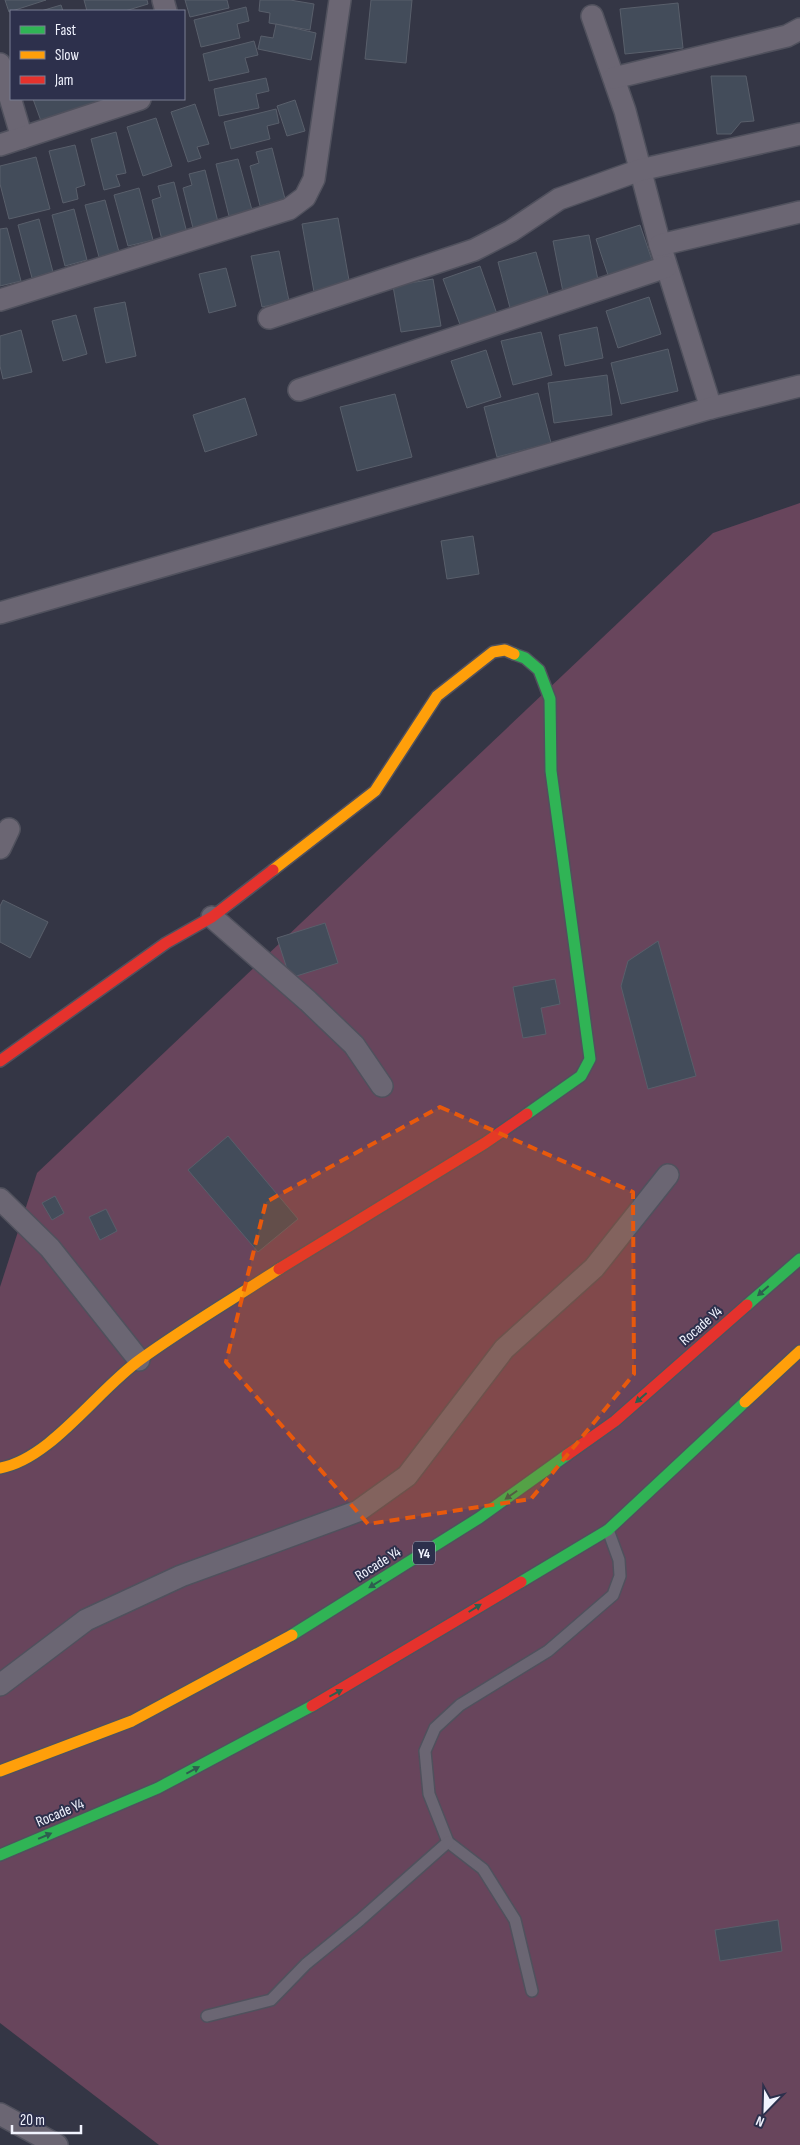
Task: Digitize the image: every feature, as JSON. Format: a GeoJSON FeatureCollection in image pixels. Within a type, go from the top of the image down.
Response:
{"type":"FeatureCollection","features":[{"type":"Feature","properties":{"kind":"main road"},"geometry":{"type":"LineString","coordinates":[[0,1061],[166,943],[212,917],[375,791],[437,696],[482,659],[493,652],[504,650],[524,658],[539,670],[550,699],[551,771],[590,1059],[581,1076],[485,1143],[305,1252],[139,1360],[46,1445],[16,1466],[0,1468]]}},
{"type":"Feature","properties":{"kind":"main road","name":"Rocade Y4"},"geometry":{"type":"LineString","coordinates":[[0,1771],[132,1721],[300,1631],[471,1523],[615,1421],[800,1259]]}},
{"type":"Feature","properties":{"kind":"main road","name":"Rocade Y4"},"geometry":{"type":"LineString","coordinates":[[0,1855],[158,1788],[343,1690],[608,1530],[800,1352]]}},
{"type":"Feature","properties":{"kind":"street"},"geometry":{"type":"LineString","coordinates":[[0,300],[289,209],[305,198],[314,179],[340,0]]}},
{"type":"Feature","properties":{"kind":"street"},"geometry":{"type":"LineString","coordinates":[[592,16],[625,111],[666,267],[711,408]]}},
{"type":"Feature","properties":{"kind":"street"},"geometry":{"type":"LineString","coordinates":[[614,78],[787,36],[800,29]]}},
{"type":"Feature","properties":{"kind":"street"},"geometry":{"type":"LineString","coordinates":[[0,64],[10,98]]}},
{"type":"Feature","properties":{"kind":"street"},"geometry":{"type":"LineString","coordinates":[[11,100],[22,138]]}},
{"type":"Feature","properties":{"kind":"street"},"geometry":{"type":"LineString","coordinates":[[0,145],[137,100]]}},
{"type":"Feature","properties":{"kind":"street"},"geometry":{"type":"LineString","coordinates":[[269,318],[474,250],[511,231],[559,199],[640,170],[800,134]]}},
{"type":"Feature","properties":{"kind":"street"},"geometry":{"type":"LineString","coordinates":[[660,245],[800,212]]}},
{"type":"Feature","properties":{"kind":"street"},"geometry":{"type":"LineString","coordinates":[[298,390],[666,267]]}},
{"type":"Feature","properties":{"kind":"street"},"geometry":{"type":"LineString","coordinates":[[0,613],[711,408],[800,386]]}},
{"type":"Feature","properties":{"kind":"street"},"geometry":{"type":"LineString","coordinates":[[0,848],[9,829]]}},
{"type":"Feature","properties":{"kind":"street"},"geometry":{"type":"LineString","coordinates":[[212,917],[308,1001],[354,1045],[382,1086]]}},
{"type":"Feature","properties":{"kind":"street"},"geometry":{"type":"LineString","coordinates":[[0,1685],[86,1620],[181,1576],[358,1511],[407,1476],[504,1348],[594,1268],[668,1175]]}},
{"type":"Feature","properties":{"kind":"street"},"geometry":{"type":"LineString","coordinates":[[0,1199],[50,1248],[139,1360]]}},
{"type":"Feature","properties":{"kind":"street"},"geometry":{"type":"LineString","coordinates":[[0,2114],[57,2145]]}},
{"type":"Feature","properties":{"kind":"lane"},"geometry":{"type":"LineString","coordinates":[[532,1991],[515,1920],[483,1869],[448,1842],[429,1794],[425,1751],[435,1728],[460,1705],[548,1651],[613,1595],[620,1576],[619,1560],[608,1530]]}},
{"type":"Feature","properties":{"kind":"lane"},"geometry":{"type":"LineString","coordinates":[[207,2016],[271,2000],[306,1964],[360,1920],[448,1842]]}},
{"type":"Feature","properties":{"kind":"highlighted area"},"geometry":{"type":"Polygon","coordinates":[[[440,1107],[633,1192],[634,1374],[531,1499],[368,1524],[226,1362],[266,1202],[440,1107]]]}},
{"type":"Feature","properties":{"kind":"shaded area"},"geometry":{"type":"Polygon","coordinates":[[[800,503],[800,2145],[159,2145],[0,2023],[0,1287],[37,1173],[713,533],[800,503]]]}},
{"type":"Feature","properties":{"kind":"building"},"geometry":{"type":"Polygon","coordinates":[[[5,0],[46,0],[10,10],[9,12],[5,0]]]}},
{"type":"Feature","properties":{"kind":"building"},"geometry":{"type":"Polygon","coordinates":[[[84,0],[147,0],[148,4],[128,10],[87,10],[84,0]]]}},
{"type":"Feature","properties":{"kind":"building"},"geometry":{"type":"Polygon","coordinates":[[[185,0],[227,0],[229,8],[190,17],[185,0]]]}},
{"type":"Feature","properties":{"kind":"building"},"geometry":{"type":"Polygon","coordinates":[[[260,0],[290,0],[314,4],[310,30],[269,23],[270,13],[259,11],[260,0]]]}},
{"type":"Feature","properties":{"kind":"building"},"geometry":{"type":"Polygon","coordinates":[[[371,0],[412,0],[406,63],[365,59],[371,0]]]}},
{"type":"Feature","properties":{"kind":"building"},"geometry":{"type":"Polygon","coordinates":[[[678,3],[683,48],[625,54],[620,9],[678,3]]]}},
{"type":"Feature","properties":{"kind":"building"},"geometry":{"type":"Polygon","coordinates":[[[61,5],[63,10],[44,10],[61,5]]]}},
{"type":"Feature","properties":{"kind":"building"},"geometry":{"type":"Polygon","coordinates":[[[246,7],[249,21],[237,24],[240,38],[201,47],[194,20],[246,7]]]}},
{"type":"Feature","properties":{"kind":"building"},"geometry":{"type":"Polygon","coordinates":[[[276,24],[316,33],[311,60],[258,49],[261,36],[273,38],[276,24]]]}},
{"type":"Feature","properties":{"kind":"building"},"geometry":{"type":"Polygon","coordinates":[[[254,41],[258,55],[245,58],[249,72],[209,81],[203,54],[254,41]]]}},
{"type":"Feature","properties":{"kind":"building"},"geometry":{"type":"Polygon","coordinates":[[[711,76],[746,76],[754,121],[741,122],[731,134],[717,134],[711,76]]]}},
{"type":"Feature","properties":{"kind":"building"},"geometry":{"type":"Polygon","coordinates":[[[266,78],[269,91],[256,94],[259,108],[219,116],[214,89],[266,78]]]}},
{"type":"Feature","properties":{"kind":"building"},"geometry":{"type":"Polygon","coordinates":[[[33,100],[103,100],[103,101],[41,121],[33,100]]]}},
{"type":"Feature","properties":{"kind":"building"},"geometry":{"type":"Polygon","coordinates":[[[295,100],[305,131],[287,136],[277,106],[295,100]]]}},
{"type":"Feature","properties":{"kind":"building"},"geometry":{"type":"Polygon","coordinates":[[[195,104],[209,144],[197,147],[201,158],[188,162],[171,112],[195,104]]]}},
{"type":"Feature","properties":{"kind":"building"},"geometry":{"type":"Polygon","coordinates":[[[276,109],[279,123],[267,126],[270,139],[231,149],[224,122],[276,109]]]}},
{"type":"Feature","properties":{"kind":"building"},"geometry":{"type":"Polygon","coordinates":[[[156,118],[172,166],[143,176],[127,127],[156,118]]]}},
{"type":"Feature","properties":{"kind":"building"},"geometry":{"type":"Polygon","coordinates":[[[116,132],[126,173],[116,175],[120,186],[104,190],[91,139],[116,132]]]}},
{"type":"Feature","properties":{"kind":"building"},"geometry":{"type":"Polygon","coordinates":[[[75,145],[85,185],[76,188],[78,199],[63,203],[49,151],[75,145]]]}},
{"type":"Feature","properties":{"kind":"building"},"geometry":{"type":"Polygon","coordinates":[[[272,148],[285,199],[260,206],[250,166],[259,163],[256,152],[272,148]]]}},
{"type":"Feature","properties":{"kind":"building"},"geometry":{"type":"Polygon","coordinates":[[[36,157],[50,209],[9,219],[0,184],[0,166],[36,157]]]}},
{"type":"Feature","properties":{"kind":"building"},"geometry":{"type":"Polygon","coordinates":[[[238,159],[252,210],[229,216],[216,164],[238,159]]]}},
{"type":"Feature","properties":{"kind":"building"},"geometry":{"type":"Polygon","coordinates":[[[205,170],[218,222],[193,228],[183,188],[192,185],[189,174],[205,170]]]}},
{"type":"Feature","properties":{"kind":"building"},"geometry":{"type":"Polygon","coordinates":[[[174,182],[187,233],[162,240],[152,200],[161,197],[158,186],[174,182]]]}},
{"type":"Feature","properties":{"kind":"building"},"geometry":{"type":"Polygon","coordinates":[[[139,188],[153,240],[128,246],[114,195],[139,188]]]}},
{"type":"Feature","properties":{"kind":"building"},"geometry":{"type":"Polygon","coordinates":[[[105,200],[119,252],[99,257],[85,205],[105,200]]]}},
{"type":"Feature","properties":{"kind":"building"},"geometry":{"type":"Polygon","coordinates":[[[74,209],[87,260],[65,266],[52,215],[74,209]]]}},
{"type":"Feature","properties":{"kind":"building"},"geometry":{"type":"Polygon","coordinates":[[[338,218],[350,286],[314,292],[302,224],[338,218]]]}},
{"type":"Feature","properties":{"kind":"building"},"geometry":{"type":"Polygon","coordinates":[[[39,219],[53,272],[32,278],[18,225],[39,219]]]}},
{"type":"Feature","properties":{"kind":"building"},"geometry":{"type":"Polygon","coordinates":[[[640,225],[654,266],[610,281],[596,239],[640,225]]]}},
{"type":"Feature","properties":{"kind":"building"},"geometry":{"type":"Polygon","coordinates":[[[7,228],[21,281],[0,286],[0,229],[7,228]]]}},
{"type":"Feature","properties":{"kind":"building"},"geometry":{"type":"Polygon","coordinates":[[[589,235],[599,285],[563,292],[553,241],[589,235]]]}},
{"type":"Feature","properties":{"kind":"building"},"geometry":{"type":"Polygon","coordinates":[[[279,251],[289,301],[262,307],[251,256],[279,251]]]}},
{"type":"Feature","properties":{"kind":"building"},"geometry":{"type":"Polygon","coordinates":[[[536,252],[549,297],[510,308],[498,262],[536,252]]]}},
{"type":"Feature","properties":{"kind":"building"},"geometry":{"type":"Polygon","coordinates":[[[480,266],[498,317],[462,330],[443,279],[480,266]]]}},
{"type":"Feature","properties":{"kind":"building"},"geometry":{"type":"Polygon","coordinates":[[[226,268],[236,306],[209,313],[199,274],[226,268]]]}},
{"type":"Feature","properties":{"kind":"building"},"geometry":{"type":"Polygon","coordinates":[[[433,279],[441,326],[401,332],[393,286],[433,279]]]}},
{"type":"Feature","properties":{"kind":"building"},"geometry":{"type":"Polygon","coordinates":[[[649,297],[661,334],[618,348],[606,311],[649,297]]]}},
{"type":"Feature","properties":{"kind":"building"},"geometry":{"type":"Polygon","coordinates":[[[125,302],[136,356],[106,363],[94,308],[125,302]]]}},
{"type":"Feature","properties":{"kind":"building"},"geometry":{"type":"Polygon","coordinates":[[[76,315],[87,354],[63,361],[52,321],[76,315]]]}},
{"type":"Feature","properties":{"kind":"building"},"geometry":{"type":"Polygon","coordinates":[[[597,327],[603,358],[565,366],[559,335],[597,327]]]}},
{"type":"Feature","properties":{"kind":"building"},"geometry":{"type":"Polygon","coordinates":[[[21,330],[32,372],[3,379],[0,366],[0,336],[21,330]]]}},
{"type":"Feature","properties":{"kind":"building"},"geometry":{"type":"Polygon","coordinates":[[[541,332],[552,375],[513,385],[501,341],[541,332]]]}},
{"type":"Feature","properties":{"kind":"building"},"geometry":{"type":"Polygon","coordinates":[[[668,349],[678,391],[621,404],[611,363],[668,349]]]}},
{"type":"Feature","properties":{"kind":"building"},"geometry":{"type":"Polygon","coordinates":[[[486,350],[501,397],[467,408],[451,361],[486,350]]]}},
{"type":"Feature","properties":{"kind":"building"},"geometry":{"type":"Polygon","coordinates":[[[607,375],[612,415],[554,423],[548,383],[607,375]]]}},
{"type":"Feature","properties":{"kind":"building"},"geometry":{"type":"Polygon","coordinates":[[[538,393],[551,443],[497,457],[484,407],[538,393]]]}},
{"type":"Feature","properties":{"kind":"building"},"geometry":{"type":"Polygon","coordinates":[[[395,394],[412,457],[357,471],[340,407],[395,394]]]}},
{"type":"Feature","properties":{"kind":"building"},"geometry":{"type":"Polygon","coordinates":[[[245,398],[257,435],[205,452],[193,415],[245,398]]]}},
{"type":"Feature","properties":{"kind":"building"},"geometry":{"type":"Polygon","coordinates":[[[473,536],[479,574],[447,579],[441,541],[473,536]]]}},
{"type":"Feature","properties":{"kind":"building"},"geometry":{"type":"Polygon","coordinates":[[[3,900],[48,922],[30,958],[0,942],[0,906],[3,900]]]}},
{"type":"Feature","properties":{"kind":"building"},"geometry":{"type":"Polygon","coordinates":[[[325,923],[338,963],[290,978],[277,938],[325,923]]]}},
{"type":"Feature","properties":{"kind":"building"},"geometry":{"type":"Polygon","coordinates":[[[658,941],[696,1076],[648,1089],[621,986],[628,961],[658,941]]]}},
{"type":"Feature","properties":{"kind":"building"},"geometry":{"type":"Polygon","coordinates":[[[555,979],[560,1004],[541,1008],[546,1034],[523,1038],[513,987],[555,979]]]}},
{"type":"Feature","properties":{"kind":"building"},"geometry":{"type":"Polygon","coordinates":[[[228,1136],[298,1219],[258,1252],[188,1170],[228,1136]]]}},
{"type":"Feature","properties":{"kind":"building"},"geometry":{"type":"Polygon","coordinates":[[[55,1196],[64,1213],[52,1220],[42,1203],[55,1196]]]}},
{"type":"Feature","properties":{"kind":"building"},"geometry":{"type":"Polygon","coordinates":[[[106,1209],[117,1231],[100,1240],[89,1217],[106,1209]]]}},
{"type":"Feature","properties":{"kind":"building"},"geometry":{"type":"Polygon","coordinates":[[[778,1920],[782,1951],[720,1961],[715,1930],[778,1920]]]}},
{"type":"Feature","properties":{"kind":"traffic: fast"},"geometry":{"type":"LineString","coordinates":[[514,654],[525,658],[539,670],[550,699],[551,771],[590,1059],[581,1076],[527,1114]]}},
{"type":"Feature","properties":{"kind":"traffic: fast"},"geometry":{"type":"LineString","coordinates":[[747,1305],[800,1259]]}},
{"type":"Feature","properties":{"kind":"traffic: fast"},"geometry":{"type":"LineString","coordinates":[[521,1582],[608,1530],[745,1402]]}},
{"type":"Feature","properties":{"kind":"traffic: fast"},"geometry":{"type":"LineString","coordinates":[[292,1635],[479,1518],[567,1455]]}},
{"type":"Feature","properties":{"kind":"traffic: fast"},"geometry":{"type":"LineString","coordinates":[[0,1855],[158,1788],[312,1706]]}},
{"type":"Feature","properties":{"kind":"traffic: slow"},"geometry":{"type":"LineString","coordinates":[[273,870],[375,791],[437,696],[493,652],[505,650],[514,654]]}},
{"type":"Feature","properties":{"kind":"traffic: slow"},"geometry":{"type":"LineString","coordinates":[[0,1468],[19,1462],[37,1451],[56,1437],[108,1387],[141,1359],[279,1269]]}},
{"type":"Feature","properties":{"kind":"traffic: slow"},"geometry":{"type":"LineString","coordinates":[[745,1402],[800,1351]]}},
{"type":"Feature","properties":{"kind":"traffic: slow"},"geometry":{"type":"LineString","coordinates":[[0,1771],[132,1721],[292,1635]]}},
{"type":"Feature","properties":{"kind":"traffic: jam"},"geometry":{"type":"LineString","coordinates":[[0,1061],[166,943],[212,917],[273,870]]}},
{"type":"Feature","properties":{"kind":"traffic: jam"},"geometry":{"type":"LineString","coordinates":[[279,1269],[485,1143],[527,1114]]}},
{"type":"Feature","properties":{"kind":"traffic: jam"},"geometry":{"type":"LineString","coordinates":[[567,1455],[615,1421],[747,1305]]}},
{"type":"Feature","properties":{"kind":"traffic: jam"},"geometry":{"type":"LineString","coordinates":[[312,1706],[521,1582]]}}]}
